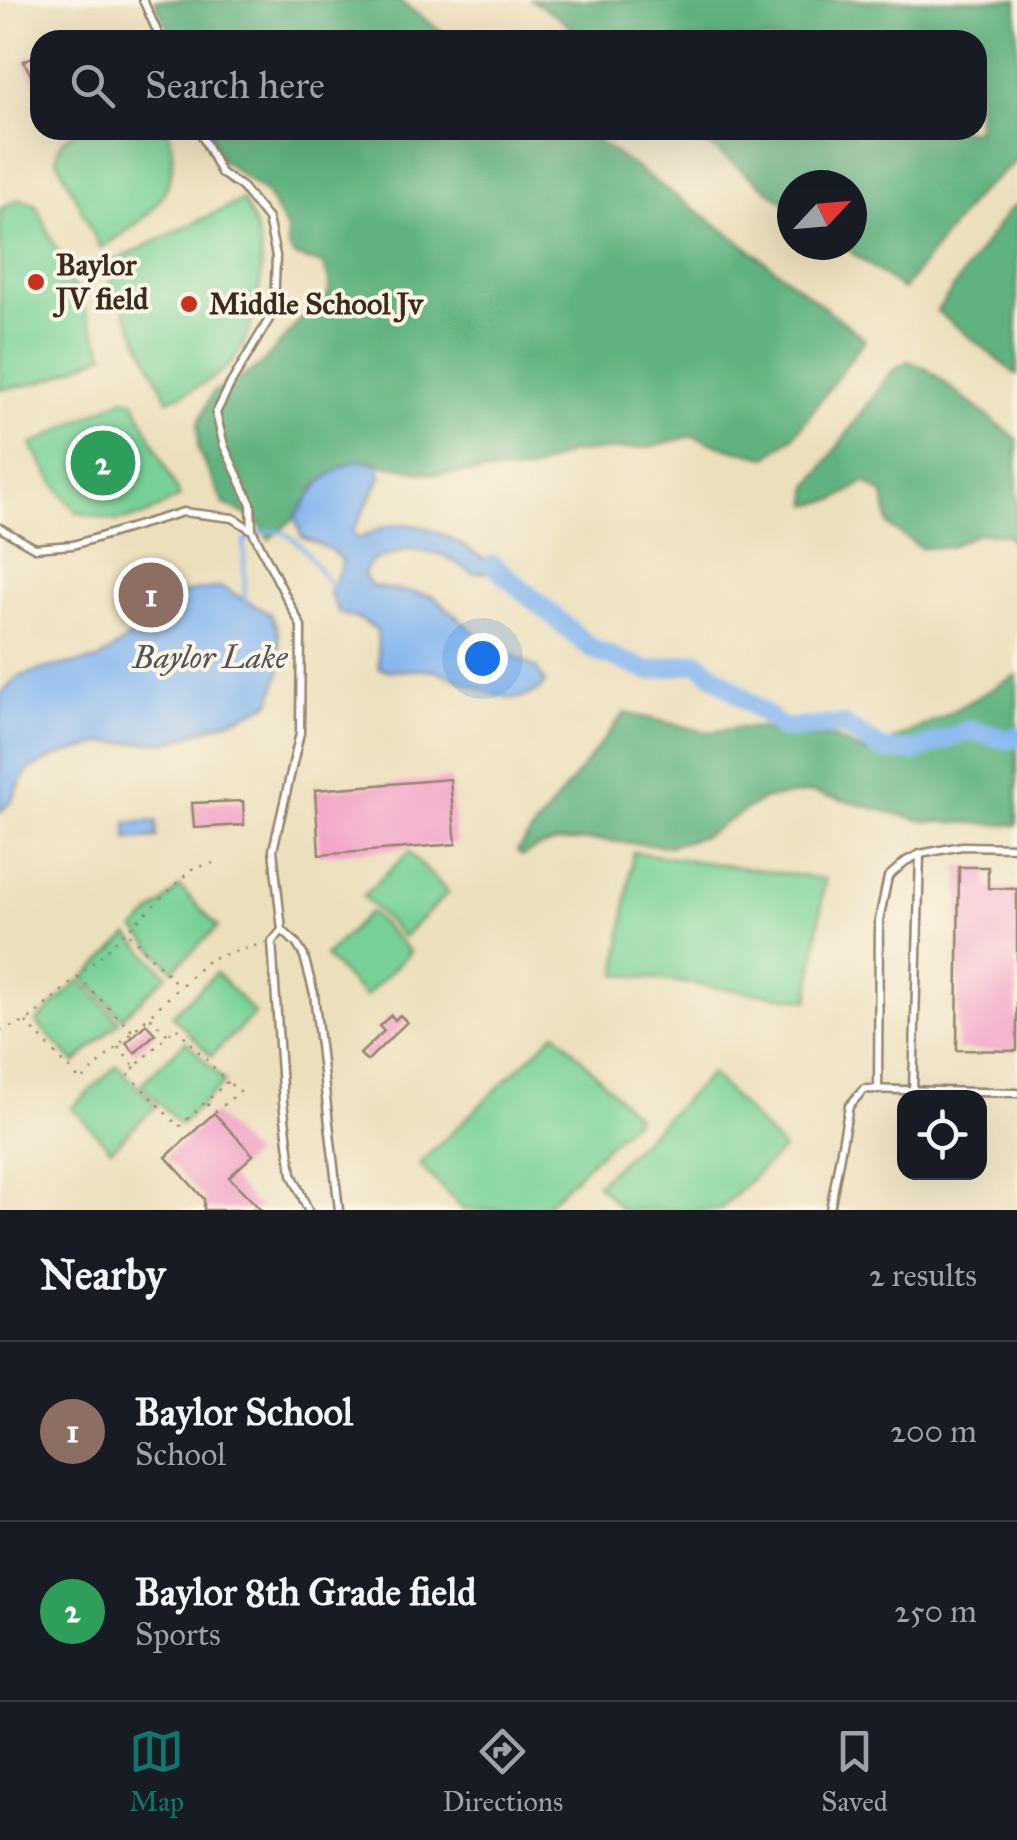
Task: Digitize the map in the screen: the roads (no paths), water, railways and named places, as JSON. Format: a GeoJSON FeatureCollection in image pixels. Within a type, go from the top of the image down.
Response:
{"type":"FeatureCollection","features":[{"type":"Feature","properties":{"kind":"lane"},"geometry":{"type":"LineString","coordinates":[[143,0],[156,30]]}},
{"type":"Feature","properties":{"kind":"lane"},"geometry":{"type":"LineString","coordinates":[[204,140],[221,173],[242,188],[268,219],[276,256],[274,311],[216,413],[224,446],[251,504],[252,530],[301,626],[300,733],[273,850],[282,930],[304,956],[314,994],[340,1210]]}},
{"type":"Feature","properties":{"kind":"lane"},"geometry":{"type":"LineString","coordinates":[[0,528],[35,548],[74,545],[183,512],[233,518],[252,530]]}},
{"type":"Feature","properties":{"kind":"lane"},"geometry":{"type":"LineString","coordinates":[[878,1090],[879,920],[888,877],[920,854],[962,846],[1017,847]]}},
{"type":"Feature","properties":{"kind":"lane"},"geometry":{"type":"LineString","coordinates":[[913,1090],[920,854]]}},
{"type":"Feature","properties":{"kind":"lane"},"geometry":{"type":"LineString","coordinates":[[282,930],[272,942],[283,1102],[292,1174],[308,1210]]}},
{"type":"Feature","properties":{"kind":"lane"},"geometry":{"type":"LineString","coordinates":[[830,1210],[848,1106],[864,1090],[897,1091]]}},
{"type":"Feature","properties":{"kind":"lane"},"geometry":{"type":"LineString","coordinates":[[987,1092],[1017,1093]]}},
{"type":"Feature","properties":{"kind":"water"},"geometry":{"type":"Polygon","coordinates":[[[362,460],[379,464],[381,478],[352,532],[358,539],[388,526],[416,526],[444,535],[493,565],[488,572],[473,573],[443,555],[408,549],[372,561],[363,574],[371,586],[433,596],[479,636],[537,669],[545,683],[539,691],[507,697],[434,671],[379,668],[377,630],[339,613],[330,593],[343,562],[331,550],[302,537],[295,518],[330,475],[362,460]]]}},
{"type":"Feature","properties":{"kind":"water","name":"Baylor Lake"},"geometry":{"type":"Polygon","coordinates":[[[222,587],[270,614],[277,628],[282,665],[271,702],[170,742],[104,743],[54,757],[27,771],[11,802],[0,812],[0,695],[18,677],[98,660],[182,593],[222,587]]]}},
{"type":"Feature","properties":{"kind":"water"},"geometry":{"type":"Polygon","coordinates":[[[156,821],[157,838],[128,840],[127,823],[156,821]]]}},
{"type":"Feature","properties":{"kind":"waterway"},"geometry":{"type":"LineString","coordinates":[[245,601],[244,542],[275,531],[297,542],[334,589]]}},
{"type":"Feature","properties":{"kind":"waterway"},"geometry":{"type":"LineString","coordinates":[[493,565],[592,649],[649,671],[697,662],[784,729],[843,725],[883,750],[915,751],[969,730],[1009,740],[1017,737]]}},
{"type":"Feature","properties":{"kind":"place","name":"Baylor JV field"},"geometry":{"type":"Point","coordinates":[36,282]}},
{"type":"Feature","properties":{"kind":"place","name":"Middle School Jv"},"geometry":{"type":"Point","coordinates":[189,304]}},
{"type":"Feature","properties":{"kind":"place","name":"Baylor 8th Grade field"},"geometry":{"type":"Point","coordinates":[103,463]}},
{"type":"Feature","properties":{"kind":"place","name":"Baylor School"},"geometry":{"type":"Point","coordinates":[151,595]}}]}
